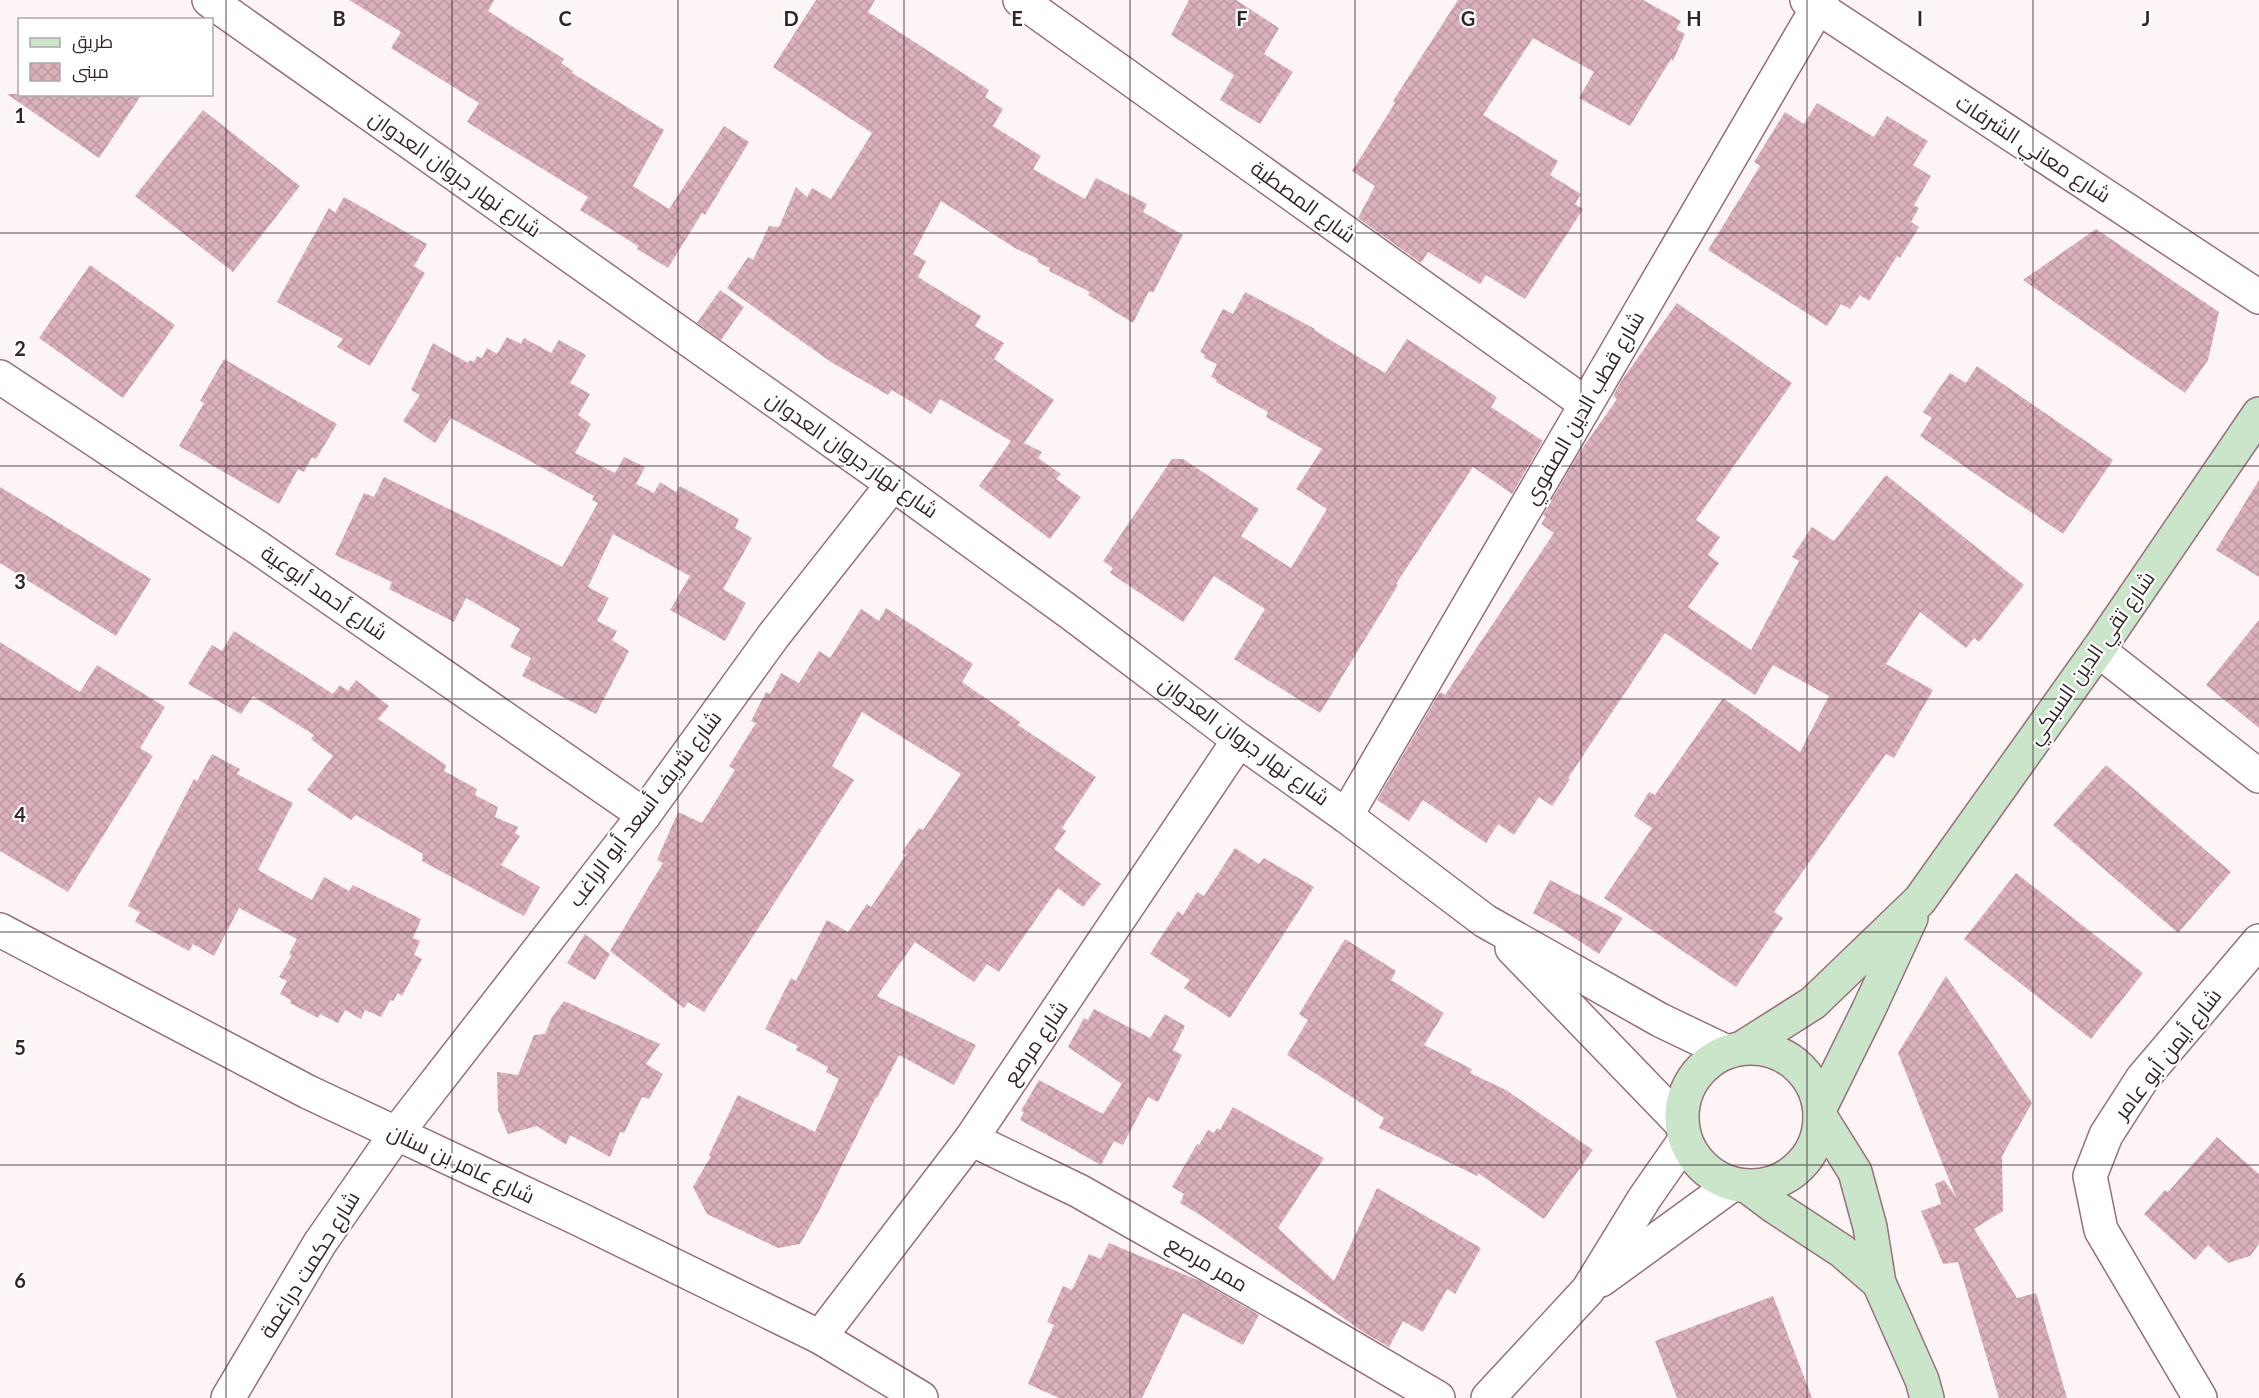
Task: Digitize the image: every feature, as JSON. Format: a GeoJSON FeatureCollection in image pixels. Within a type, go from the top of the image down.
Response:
{"type":"FeatureCollection","features":[{"type":"Feature","properties":{"kind":"street","name":"شارع نهار جروان العدوان"},"geometry":{"type":"LineString","coordinates":[[209,0],[893,484],[1072,614],[1239,740],[1346,816],[1485,921],[1660,1020],[1735,1050]]}},
{"type":"Feature","properties":{"kind":"street","name":"شارع المصطبة"},"geometry":{"type":"LineString","coordinates":[[1020,0],[1586,404]]}},
{"type":"Feature","properties":{"kind":"street","name":"شارع قطب الدين الصفوي"},"geometry":{"type":"LineString","coordinates":[[1346,816],[1586,404],[1816,2]]}},
{"type":"Feature","properties":{"kind":"street","name":"شارع معاني الشرفات"},"geometry":{"type":"LineString","coordinates":[[1816,2],[2259,297]]}},
{"type":"Feature","properties":{"kind":"street","name":"شارع أحمد أبوعية"},"geometry":{"type":"LineString","coordinates":[[0,377],[257,547],[644,816]]}},
{"type":"Feature","properties":{"kind":"street","name":"شارع تقي الدين السبكي"},"geometry":{"type":"LineString","coordinates":[[1820,1112],[1920,900],[2098,650],[2259,414]]}},
{"type":"Feature","properties":{"kind":"street","name":"شارع شريف أسعد أبو الراغب"},"geometry":{"type":"LineString","coordinates":[[396,1134],[644,816],[774,635],[893,484]]}},
{"type":"Feature","properties":{"kind":"street"},"geometry":{"type":"LineString","coordinates":[[2098,650],[2259,776]]}},
{"type":"Feature","properties":{"kind":"street","name":"شارع مرصع"},"geometry":{"type":"LineString","coordinates":[[820,1337],[971,1139],[1239,740]]}},
{"type":"Feature","properties":{"kind":"street","name":"شارع تقي الدين السبكي"},"geometry":{"type":"LineString","coordinates":[[1735,1050],[1813,1003],[1920,900]]}},
{"type":"Feature","properties":{"kind":"street","name":"شارع نهار جروان العدوان"},"geometry":{"type":"LineString","coordinates":[[1485,921],[1683,1132]]}},
{"type":"Feature","properties":{"kind":"street","name":"شارع عامر بن سنان"},"geometry":{"type":"LineString","coordinates":[[0,930],[308,1092],[577,1218],[820,1337],[921,1398]]}},
{"type":"Feature","properties":{"kind":"street","name":"شارع أيمن أبو عامر"},"geometry":{"type":"LineString","coordinates":[[2200,1398],[2101,1230],[2090,1176],[2106,1135],[2142,1079],[2259,941]]}},
{"type":"Feature","properties":{"kind":"street"},"geometry":{"type":"LineString","coordinates":[[1879,1282],[1842,1251],[1740,1185],[1712,1175],[1696,1159],[1683,1132],[1683,1101],[1692,1080],[1707,1063],[1735,1050],[1770,1050],[1794,1063],[1811,1083],[1820,1112],[1855,1172],[1870,1227],[1879,1282],[1928,1398]]}},
{"type":"Feature","properties":{"kind":"street"},"geometry":{"type":"LineString","coordinates":[[1588,1290],[1740,1185],[1766,1185],[1784,1178],[1799,1167],[1811,1153],[1818,1134],[1820,1112]]}},
{"type":"Feature","properties":{"kind":"street"},"geometry":{"type":"LineString","coordinates":[[1488,1398],[1588,1290],[1683,1132]]}},
{"type":"Feature","properties":{"kind":"street","name":"شارع حكمت دراغمة"},"geometry":{"type":"LineString","coordinates":[[228,1398],[320,1243],[396,1134]]}},
{"type":"Feature","properties":{"kind":"street","name":"ممر مرصع"},"geometry":{"type":"LineString","coordinates":[[971,1139],[1078,1191],[1438,1398]]}},
{"type":"Feature","properties":{"kind":"building"},"geometry":{"type":"Polygon","coordinates":[[[349,0],[494,0],[488,11],[564,59],[561,63],[573,71],[572,73],[664,130],[633,186],[669,209],[724,126],[749,142],[705,215],[702,213],[668,268],[637,249],[638,246],[580,210],[588,197],[467,122],[479,103],[391,48],[401,32],[349,0]]]}},
{"type":"Feature","properties":{"kind":"building"},"geometry":{"type":"Polygon","coordinates":[[[816,0],[875,0],[868,12],[989,90],[985,97],[1003,109],[993,126],[1041,156],[1033,169],[1085,199],[1096,178],[1147,204],[1143,212],[1183,235],[1153,293],[1149,291],[1133,323],[1088,295],[1090,292],[1049,271],[1050,268],[1037,262],[1038,259],[1015,248],[941,201],[913,254],[926,261],[918,277],[981,316],[975,326],[1004,343],[994,359],[1054,400],[1024,443],[1042,452],[1038,458],[1061,474],[1056,479],[1081,497],[1050,539],[979,486],[1011,441],[940,399],[931,414],[892,390],[888,395],[831,362],[727,288],[748,257],[753,260],[769,226],[779,227],[796,187],[807,197],[812,188],[831,199],[872,133],[773,67],[816,0]]]}},
{"type":"Feature","properties":{"kind":"building"},"geometry":{"type":"Polygon","coordinates":[[[1189,0],[1236,0],[1279,28],[1264,54],[1293,72],[1260,124],[1220,100],[1234,75],[1171,35],[1189,0]]]}},
{"type":"Feature","properties":{"kind":"building"},"geometry":{"type":"Polygon","coordinates":[[[1458,0],[1643,0],[1681,21],[1676,29],[1685,34],[1673,61],[1671,59],[1630,126],[1579,98],[1594,72],[1533,38],[1483,115],[1558,161],[1550,175],[1581,194],[1575,204],[1583,209],[1525,299],[1486,275],[1480,284],[1428,252],[1421,263],[1358,218],[1375,186],[1352,171],[1395,103],[1393,101],[1458,0]]]}},
{"type":"Feature","properties":{"kind":"building"},"geometry":{"type":"Polygon","coordinates":[[[7,94],[18,94],[18,96],[141,96],[99,158],[7,94]]]}},
{"type":"Feature","properties":{"kind":"building"},"geometry":{"type":"Polygon","coordinates":[[[1817,103],[1874,137],[1887,116],[1928,141],[1913,165],[1931,176],[1914,205],[1919,208],[1911,222],[1919,227],[1900,258],[1897,256],[1869,301],[1860,295],[1850,309],[1841,304],[1827,326],[1708,250],[1760,166],[1754,162],[1785,112],[1804,124],[1817,103]]]}},
{"type":"Feature","properties":{"kind":"building"},"geometry":{"type":"Polygon","coordinates":[[[203,110],[300,186],[233,272],[135,196],[203,110]]]}},
{"type":"Feature","properties":{"kind":"building"},"geometry":{"type":"Polygon","coordinates":[[[344,197],[427,244],[414,266],[425,273],[370,366],[337,347],[343,339],[277,302],[329,208],[335,213],[344,197]]]}},
{"type":"Feature","properties":{"kind":"building"},"geometry":{"type":"Polygon","coordinates":[[[2096,229],[2219,312],[2208,360],[2185,393],[2023,280],[2096,229]]]}},
{"type":"Feature","properties":{"kind":"building"},"geometry":{"type":"Polygon","coordinates":[[[90,265],[175,325],[123,398],[39,338],[90,265]]]}},
{"type":"Feature","properties":{"kind":"building"},"geometry":{"type":"Polygon","coordinates":[[[720,290],[744,307],[721,340],[697,323],[720,290]]]}},
{"type":"Feature","properties":{"kind":"building"},"geometry":{"type":"Polygon","coordinates":[[[1245,292],[1315,329],[1385,373],[1407,339],[1497,397],[1491,407],[1543,441],[1512,494],[1473,467],[1396,584],[1398,585],[1320,713],[1234,659],[1265,609],[1214,576],[1183,622],[1110,573],[1113,568],[1103,561],[1172,459],[1183,459],[1259,509],[1241,536],[1291,568],[1327,509],[1296,489],[1322,449],[1266,417],[1268,412],[1216,382],[1217,380],[1211,377],[1217,364],[1204,358],[1205,355],[1200,352],[1223,309],[1233,314],[1245,292]]]}},
{"type":"Feature","properties":{"kind":"building"},"geometry":{"type":"Polygon","coordinates":[[[1677,303],[1792,383],[1696,520],[1720,537],[1708,555],[1719,563],[1688,607],[1751,650],[1799,561],[1792,557],[1812,527],[1834,541],[1886,475],[2024,585],[1979,642],[1974,638],[1966,648],[1920,612],[1886,664],[1933,690],[1894,758],[1886,754],[1774,912],[1783,918],[1736,987],[1604,898],[1652,828],[1634,816],[1649,792],[1655,795],[1723,698],[1800,752],[1829,696],[1773,665],[1755,695],[1665,633],[1568,778],[1570,779],[1552,806],[1539,797],[1514,835],[1498,824],[1486,843],[1423,800],[1409,821],[1377,800],[1440,692],[1445,695],[1554,533],[1541,524],[1546,517],[1543,515],[1579,453],[1617,399],[1613,396],[1622,380],[1677,303]]]}},
{"type":"Feature","properties":{"kind":"building"},"geometry":{"type":"Polygon","coordinates":[[[507,337],[521,344],[524,338],[551,353],[559,340],[586,355],[570,383],[590,394],[578,415],[591,424],[575,453],[615,473],[624,457],[645,467],[636,484],[654,493],[660,482],[676,492],[680,486],[739,519],[735,528],[752,538],[723,589],[746,603],[725,641],[670,610],[690,576],[613,534],[588,587],[609,598],[597,621],[617,631],[612,640],[629,651],[596,714],[522,676],[531,658],[510,647],[520,629],[466,598],[454,622],[389,589],[392,582],[335,555],[364,493],[374,497],[384,477],[562,567],[598,503],[592,500],[594,496],[451,418],[435,443],[403,421],[420,395],[411,390],[433,343],[468,363],[470,360],[474,362],[477,356],[482,358],[487,348],[497,354],[507,337]]]}},
{"type":"Feature","properties":{"kind":"building"},"geometry":{"type":"Polygon","coordinates":[[[224,359],[337,424],[316,459],[312,457],[304,472],[298,469],[279,504],[179,446],[204,403],[200,401],[224,359]]]}},
{"type":"Feature","properties":{"kind":"building"},"geometry":{"type":"Polygon","coordinates":[[[1977,366],[2113,460],[2063,534],[1920,436],[1932,418],[1923,412],[1950,373],[1966,383],[1977,366]]]}},
{"type":"Feature","properties":{"kind":"building"},"geometry":{"type":"Polygon","coordinates":[[[2259,480],[2259,577],[2216,550],[2259,480]]]}},
{"type":"Feature","properties":{"kind":"building"},"geometry":{"type":"Polygon","coordinates":[[[0,487],[151,579],[116,636],[0,563],[0,487]]]}},
{"type":"Feature","properties":{"kind":"building"},"geometry":{"type":"Polygon","coordinates":[[[886,608],[973,664],[962,682],[1020,722],[1018,725],[1096,777],[1062,828],[1066,831],[1054,849],[1101,884],[1083,907],[1058,888],[999,972],[987,964],[974,982],[915,942],[877,996],[976,1045],[954,1085],[899,1055],[800,1244],[778,1248],[707,1214],[693,1187],[711,1156],[709,1155],[738,1095],[815,1132],[839,1079],[826,1072],[828,1067],[796,1050],[798,1046],[765,1029],[791,978],[796,981],[827,920],[848,932],[867,904],[871,907],[906,855],[902,852],[919,828],[923,830],[961,774],[862,712],[832,766],[854,780],[704,1012],[688,1002],[684,1008],[610,951],[663,863],[657,860],[678,812],[702,823],[735,770],[729,766],[756,723],[751,721],[766,692],[770,694],[781,673],[799,683],[819,651],[830,658],[861,609],[879,621],[886,608]]]}},
{"type":"Feature","properties":{"kind":"building"},"geometry":{"type":"Polygon","coordinates":[[[2259,620],[2259,728],[2206,685],[2259,620]]]}},
{"type":"Feature","properties":{"kind":"building"},"geometry":{"type":"Polygon","coordinates":[[[234,631],[333,694],[340,685],[348,691],[356,680],[389,706],[378,719],[446,765],[444,771],[477,789],[475,795],[498,807],[495,817],[518,827],[515,833],[520,836],[501,865],[540,887],[524,916],[422,861],[423,854],[356,815],[351,820],[307,790],[333,756],[311,739],[314,735],[253,696],[241,714],[188,684],[212,645],[222,651],[234,631]]]}},
{"type":"Feature","properties":{"kind":"building"},"geometry":{"type":"Polygon","coordinates":[[[0,642],[80,692],[97,665],[165,707],[140,748],[153,756],[68,892],[0,851],[0,642]]]}},
{"type":"Feature","properties":{"kind":"building"},"geometry":{"type":"Polygon","coordinates":[[[212,754],[240,769],[237,774],[293,803],[258,870],[312,900],[324,877],[349,891],[353,885],[421,919],[413,938],[420,941],[414,955],[422,959],[402,996],[398,993],[393,1001],[390,1000],[381,1017],[365,1010],[361,1019],[345,1010],[338,1023],[320,1014],[318,1018],[290,1003],[291,1000],[280,994],[287,981],[279,977],[292,955],[289,954],[297,939],[239,908],[214,956],[193,944],[189,951],[135,922],[140,912],[128,906],[194,779],[197,781],[212,754]]]}},
{"type":"Feature","properties":{"kind":"building"},"geometry":{"type":"Polygon","coordinates":[[[2106,765],[2231,872],[2178,933],[2053,825],[2106,765]]]}},
{"type":"Feature","properties":{"kind":"building"},"geometry":{"type":"Polygon","coordinates":[[[1235,848],[1259,864],[1264,858],[1314,887],[1230,1018],[1184,988],[1190,980],[1150,954],[1178,911],[1183,915],[1197,892],[1204,896],[1235,848]]]}},
{"type":"Feature","properties":{"kind":"building"},"geometry":{"type":"Polygon","coordinates":[[[2016,873],[2143,973],[2091,1039],[1964,939],[2016,873]]]}},
{"type":"Feature","properties":{"kind":"building"},"geometry":{"type":"Polygon","coordinates":[[[1550,880],[1623,918],[1599,954],[1533,913],[1550,880]]]}},
{"type":"Feature","properties":{"kind":"building"},"geometry":{"type":"Polygon","coordinates":[[[585,934],[610,954],[595,980],[567,963],[585,934]]]}},
{"type":"Feature","properties":{"kind":"building"},"geometry":{"type":"Polygon","coordinates":[[[1345,939],[1396,971],[1391,980],[1444,1013],[1424,1045],[1472,1069],[1470,1073],[1506,1090],[1593,1150],[1544,1219],[1478,1173],[1477,1176],[1379,1128],[1384,1118],[1287,1055],[1308,1020],[1299,1014],[1345,939]]]}},
{"type":"Feature","properties":{"kind":"building"},"geometry":{"type":"Polygon","coordinates":[[[1946,976],[2032,1103],[2002,1156],[2003,1211],[1974,1229],[2017,1298],[2036,1293],[2067,1398],[1999,1398],[1958,1262],[1943,1264],[1921,1211],[1941,1204],[1935,1184],[1944,1180],[1956,1197],[1898,1053],[1946,976]]]}},
{"type":"Feature","properties":{"kind":"building"},"geometry":{"type":"Polygon","coordinates":[[[564,1001],[660,1044],[646,1064],[663,1074],[649,1099],[642,1097],[624,1133],[620,1132],[610,1157],[570,1135],[566,1145],[537,1126],[508,1134],[498,1110],[497,1072],[518,1075],[534,1035],[545,1034],[552,1017],[564,1001]]]}},
{"type":"Feature","properties":{"kind":"building"},"geometry":{"type":"Polygon","coordinates":[[[1094,1009],[1150,1038],[1165,1014],[1185,1026],[1173,1050],[1182,1055],[1158,1102],[1148,1097],[1123,1145],[1114,1141],[1101,1165],[1020,1120],[1024,1112],[1021,1111],[1039,1080],[1103,1114],[1122,1084],[1068,1047],[1084,1018],[1088,1020],[1094,1009]]]}},
{"type":"Feature","properties":{"kind":"building"},"geometry":{"type":"Polygon","coordinates":[[[1233,1107],[1324,1158],[1278,1228],[1334,1281],[1377,1188],[1481,1248],[1455,1294],[1447,1289],[1423,1332],[1403,1321],[1389,1347],[1363,1332],[1202,1216],[1180,1203],[1184,1194],[1172,1187],[1197,1144],[1199,1145],[1208,1130],[1214,1133],[1217,1128],[1220,1130],[1233,1107]]]}},
{"type":"Feature","properties":{"kind":"building"},"geometry":{"type":"Polygon","coordinates":[[[2217,1137],[2259,1174],[2259,1244],[2250,1256],[2228,1263],[2208,1245],[2195,1260],[2144,1214],[2165,1190],[2168,1192],[2217,1137]]]}},
{"type":"Feature","properties":{"kind":"building"},"geometry":{"type":"Polygon","coordinates":[[[1109,1243],[1200,1281],[1259,1315],[1243,1345],[1183,1313],[1142,1398],[1059,1398],[1028,1384],[1054,1325],[1047,1322],[1063,1286],[1072,1290],[1089,1254],[1101,1259],[1109,1243]]]}},
{"type":"Feature","properties":{"kind":"building"},"geometry":{"type":"Polygon","coordinates":[[[1773,1296],[1812,1398],[1677,1398],[1655,1341],[1773,1296]]]}}]}
